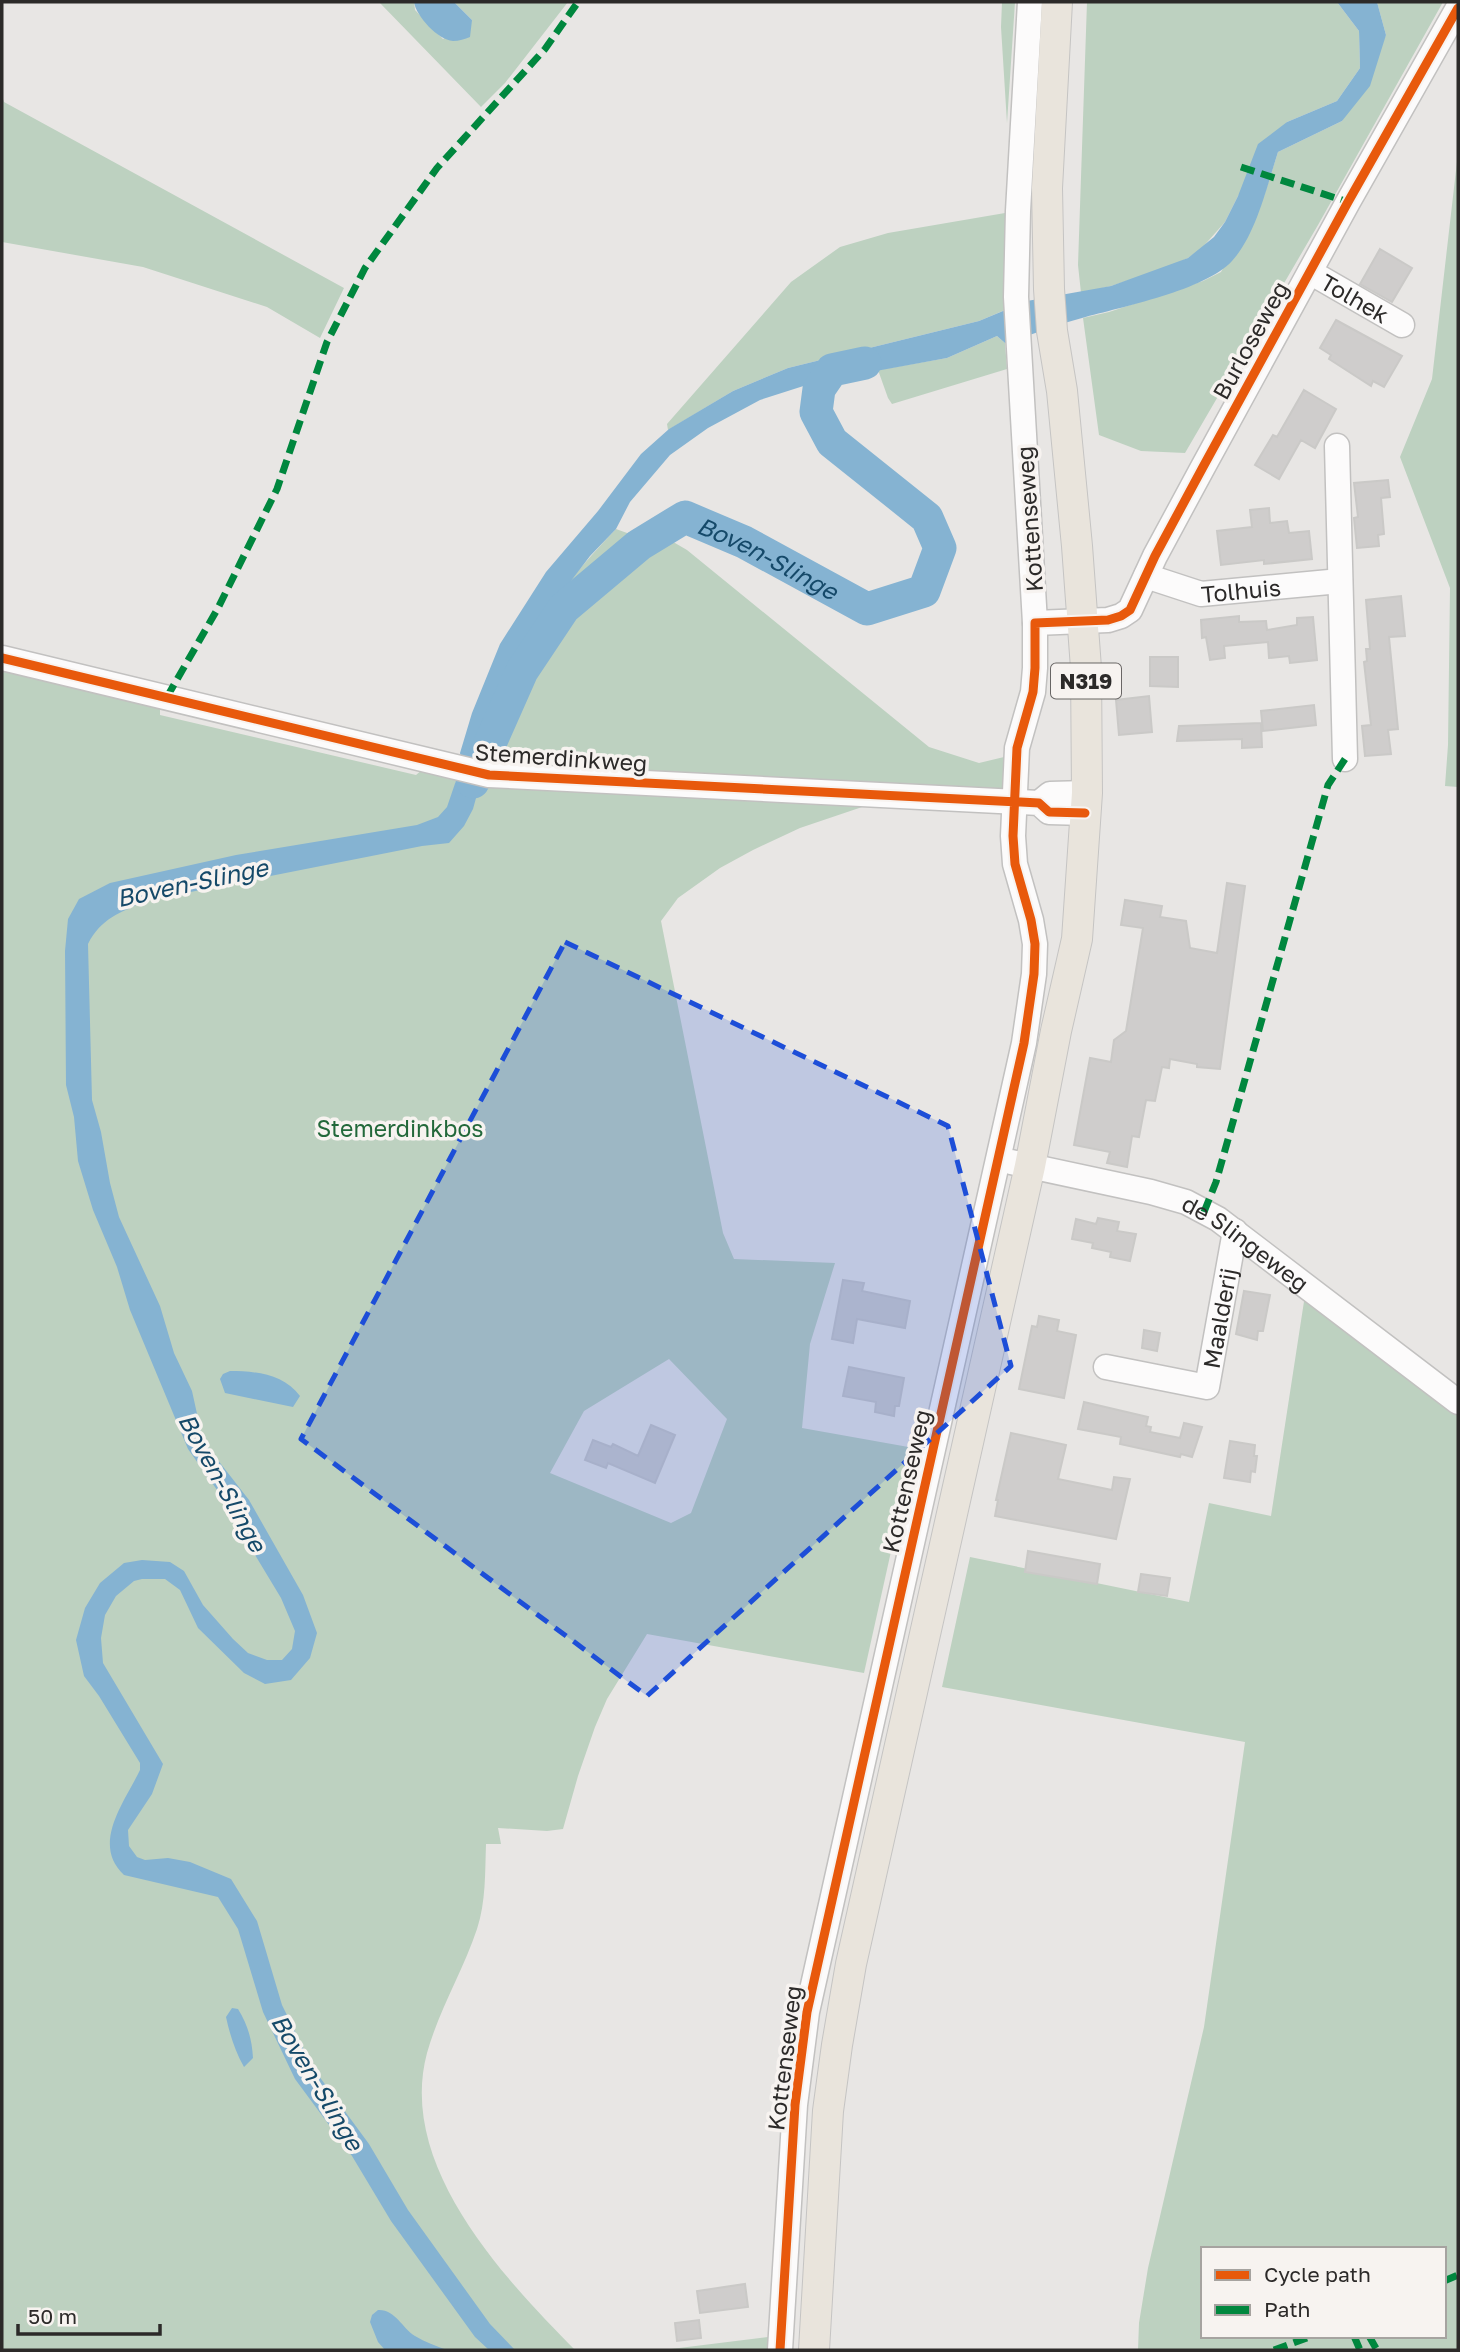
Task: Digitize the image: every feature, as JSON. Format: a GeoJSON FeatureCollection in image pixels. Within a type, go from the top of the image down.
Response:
{"type":"FeatureCollection","features":[{"type":"Feature","properties":{"kind":"main road","name":"Kottenseweg"},"geometry":{"type":"LineString","coordinates":[[814,2350],[828,2112],[836,2045],[851,1964],[1030,1166],[1056,1031],[1077,803],[1068,684],[1060,622],[1051,393],[1052,331],[1047,188],[1057,2]]}},
{"type":"Feature","properties":{"kind":"street","name":"Kottenseweg"},"geometry":{"type":"LineString","coordinates":[[780,2350],[795,2105],[807,2012],[1024,1043],[1034,974],[1035,944],[1031,920],[1015,864],[1026,802],[1017,748],[1033,692],[1035,668],[1060,622],[1018,341],[1018,211],[1030,2]]}},
{"type":"Feature","properties":{"kind":"street","name":"Burloseweg"},"geometry":{"type":"LineString","coordinates":[[1060,622],[1108,620],[1130,610],[1203,467],[1458,8]]}},
{"type":"Feature","properties":{"kind":"street","name":"Tolhek"},"geometry":{"type":"LineString","coordinates":[[1310,272],[1402,325]]}},
{"type":"Feature","properties":{"kind":"street"},"geometry":{"type":"LineString","coordinates":[[1337,446],[1345,759]]}},
{"type":"Feature","properties":{"kind":"street","name":"Tolhuis"},"geometry":{"type":"LineString","coordinates":[[1146,576],[1201,594],[1340,581]]}},
{"type":"Feature","properties":{"kind":"street","name":"Stemerdinkweg"},"geometry":{"type":"LineString","coordinates":[[2,658],[489,775],[1026,802],[1050,794],[1077,803]]}},
{"type":"Feature","properties":{"kind":"street","name":"de Slingeweg"},"geometry":{"type":"LineString","coordinates":[[998,1160],[1151,1192],[1186,1202],[1235,1231],[1458,1402]]}},
{"type":"Feature","properties":{"kind":"street","name":"Maalderij"},"geometry":{"type":"LineString","coordinates":[[1106,1367],[1207,1387],[1235,1231]]}},
{"type":"Feature","properties":{"kind":"street"},"geometry":{"type":"LineString","coordinates":[[921,1506],[951,1513]]}},
{"type":"Feature","properties":{"kind":"highlighted area"},"geometry":{"type":"Polygon","coordinates":[[[565,942],[948,1126],[1011,1366],[647,1696],[301,1439],[565,942]]]}},
{"type":"Feature","properties":{"kind":"green space"},"geometry":{"type":"Polygon","coordinates":[[[379,2],[414,2],[415,10],[443,39],[472,20],[454,2],[568,2],[505,83],[481,107],[379,2]]]}},
{"type":"Feature","properties":{"kind":"green space"},"geometry":{"type":"Polygon","coordinates":[[[1002,2],[1015,2],[1007,123],[1001,27],[1002,2]]]}},
{"type":"Feature","properties":{"kind":"green space"},"geometry":{"type":"Polygon","coordinates":[[[1087,2],[1337,2],[1359,31],[1360,68],[1337,101],[1287,122],[1238,196],[1225,222],[1201,249],[1166,268],[1081,293],[1078,265],[1087,2]]]}},
{"type":"Feature","properties":{"kind":"green space"},"geometry":{"type":"Polygon","coordinates":[[[1377,2],[1443,2],[1318,225],[1185,453],[1141,451],[1099,435],[1083,318],[1203,281],[1221,272],[1264,196],[1278,152],[1342,121],[1386,35],[1377,2]]]}},
{"type":"Feature","properties":{"kind":"green space"},"geometry":{"type":"Polygon","coordinates":[[[2,96],[4,102],[344,288],[320,338],[267,307],[143,267],[2,242],[2,96]]]}},
{"type":"Feature","properties":{"kind":"green space"},"geometry":{"type":"Polygon","coordinates":[[[1458,153],[1458,787],[1445,786],[1450,588],[1400,457],[1432,379],[1458,153]]]}},
{"type":"Feature","properties":{"kind":"green space"},"geometry":{"type":"Polygon","coordinates":[[[1005,213],[1005,310],[979,321],[788,368],[733,391],[668,430],[667,424],[791,282],[840,247],[888,233],[1005,213]]]}},
{"type":"Feature","properties":{"kind":"green space"},"geometry":{"type":"Polygon","coordinates":[[[997,336],[1005,343],[1007,369],[892,404],[888,398],[878,370],[947,358],[997,336]]]}},
{"type":"Feature","properties":{"kind":"green space"},"geometry":{"type":"Polygon","coordinates":[[[616,529],[652,542],[663,536],[687,550],[929,747],[979,763],[1004,757],[1003,789],[992,793],[521,770],[496,760],[496,766],[485,763],[501,704],[524,650],[566,586],[616,529]]]}},
{"type":"Feature","properties":{"kind":"green space","name":"Stemerdinkbos"},"geometry":{"type":"Polygon","coordinates":[[[2,668],[160,705],[160,715],[416,775],[429,764],[458,774],[454,789],[481,781],[868,805],[800,828],[720,868],[678,898],[661,921],[723,1233],[734,1259],[835,1263],[810,1344],[802,1428],[914,1448],[864,1673],[647,1634],[607,1699],[578,1776],[563,1829],[547,1831],[498,1828],[501,1844],[486,1844],[485,1887],[480,1919],[427,2053],[422,2095],[427,2136],[442,2177],[463,2216],[489,2253],[517,2289],[575,2350],[2,2350],[2,668]],[[669,1359],[584,1411],[550,1473],[671,1523],[691,1513],[727,1419],[669,1359]]]}},
{"type":"Feature","properties":{"kind":"green space"},"geometry":{"type":"Polygon","coordinates":[[[1305,1295],[1458,1415],[1458,2350],[1138,2350],[1139,2323],[1148,2268],[1204,2027],[1245,1742],[942,1687],[970,1557],[1189,1602],[1209,1503],[1271,1516],[1305,1295]]]}},
{"type":"Feature","properties":{"kind":"green space"},"geometry":{"type":"Polygon","coordinates":[[[768,2337],[767,2350],[663,2350],[768,2337]]]}},
{"type":"Feature","properties":{"kind":"water"},"geometry":{"type":"Polygon","coordinates":[[[414,2],[454,2],[472,20],[470,37],[447,40],[423,20],[414,2]]]}},
{"type":"Feature","properties":{"kind":"water"},"geometry":{"type":"Polygon","coordinates":[[[1337,2],[1377,2],[1386,35],[1370,86],[1342,121],[1278,152],[1260,210],[1248,238],[1232,261],[1220,271],[1183,289],[1005,343],[997,336],[947,358],[816,382],[760,400],[708,428],[670,455],[630,502],[616,529],[590,556],[545,615],[523,652],[504,696],[473,809],[464,826],[449,843],[422,846],[145,901],[105,922],[88,944],[92,1100],[119,1217],[160,1306],[174,1353],[192,1391],[203,1441],[249,1500],[303,1595],[317,1633],[310,1658],[291,1680],[265,1684],[244,1673],[198,1628],[180,1590],[165,1579],[134,1581],[116,1596],[105,1615],[101,1638],[103,1663],[163,1764],[152,1794],[128,1830],[129,1846],[137,1857],[145,1860],[168,1858],[190,1862],[231,1879],[257,1921],[282,2005],[313,2068],[369,2144],[408,2210],[490,2324],[515,2350],[489,2350],[475,2337],[391,2221],[352,2156],[295,2079],[263,2012],[238,1929],[218,1897],[124,1875],[110,1850],[114,1823],[140,1770],[140,1763],[84,1676],[76,1640],[85,1608],[100,1583],[124,1563],[142,1560],[170,1562],[184,1571],[203,1605],[248,1653],[267,1660],[282,1660],[292,1649],[295,1631],[281,1598],[232,1511],[188,1449],[130,1310],[117,1267],[93,1210],[78,1161],[74,1117],[66,1085],[65,951],[68,919],[79,899],[110,883],[236,855],[417,825],[438,817],[447,807],[462,763],[460,753],[472,713],[500,644],[546,572],[598,511],[641,454],[669,429],[733,391],[788,368],[979,321],[1027,301],[1111,286],[1188,258],[1214,237],[1225,222],[1258,144],[1287,122],[1337,101],[1360,68],[1359,31],[1337,2]]]}},
{"type":"Feature","properties":{"kind":"water"},"geometry":{"type":"Polygon","coordinates":[[[230,1371],[259,1373],[277,1378],[300,1396],[293,1407],[225,1393],[220,1379],[230,1371]]]}},
{"type":"Feature","properties":{"kind":"water"},"geometry":{"type":"Polygon","coordinates":[[[232,2008],[238,2009],[250,2039],[253,2058],[244,2067],[233,2043],[226,2017],[232,2008]]]}},
{"type":"Feature","properties":{"kind":"water"},"geometry":{"type":"Polygon","coordinates":[[[378,2310],[394,2316],[415,2336],[447,2350],[385,2350],[378,2342],[370,2322],[372,2315],[378,2310]]]}},
{"type":"Feature","properties":{"kind":"building"},"geometry":{"type":"Polygon","coordinates":[[[1380,249],[1412,268],[1392,302],[1360,284],[1380,249]]]}},
{"type":"Feature","properties":{"kind":"building"},"geometry":{"type":"Polygon","coordinates":[[[1336,320],[1402,356],[1384,387],[1373,381],[1371,386],[1329,359],[1331,355],[1320,348],[1336,320]]]}},
{"type":"Feature","properties":{"kind":"building"},"geometry":{"type":"Polygon","coordinates":[[[1304,390],[1336,409],[1315,448],[1301,440],[1279,479],[1255,465],[1273,435],[1277,437],[1304,390]]]}},
{"type":"Feature","properties":{"kind":"building"},"geometry":{"type":"Polygon","coordinates":[[[1388,480],[1390,497],[1381,498],[1384,534],[1378,535],[1379,546],[1357,548],[1354,518],[1358,517],[1354,483],[1388,480]]]}},
{"type":"Feature","properties":{"kind":"building"},"geometry":{"type":"Polygon","coordinates":[[[1269,508],[1270,523],[1287,521],[1289,533],[1309,531],[1312,559],[1264,564],[1264,560],[1221,565],[1217,531],[1252,527],[1250,510],[1269,508]]]}},
{"type":"Feature","properties":{"kind":"building"},"geometry":{"type":"Polygon","coordinates":[[[1401,596],[1405,636],[1389,637],[1398,729],[1388,730],[1391,754],[1365,756],[1362,726],[1371,725],[1364,662],[1367,661],[1366,649],[1370,649],[1366,600],[1401,596]]]}},
{"type":"Feature","properties":{"kind":"building"},"geometry":{"type":"Polygon","coordinates":[[[1239,616],[1239,622],[1266,621],[1267,630],[1297,625],[1297,618],[1313,617],[1317,660],[1290,663],[1289,656],[1269,658],[1268,642],[1224,646],[1225,658],[1210,660],[1206,637],[1202,638],[1201,620],[1239,616]]]}},
{"type":"Feature","properties":{"kind":"building"},"geometry":{"type":"Polygon","coordinates":[[[1150,657],[1178,657],[1178,687],[1150,686],[1150,657]]]}},
{"type":"Feature","properties":{"kind":"building"},"geometry":{"type":"Polygon","coordinates":[[[1149,696],[1152,732],[1119,735],[1116,700],[1149,696]]]}},
{"type":"Feature","properties":{"kind":"building"},"geometry":{"type":"Polygon","coordinates":[[[1314,705],[1316,725],[1263,731],[1261,711],[1314,705]]]}},
{"type":"Feature","properties":{"kind":"building"},"geometry":{"type":"Polygon","coordinates":[[[1261,723],[1262,747],[1242,748],[1242,739],[1177,741],[1179,726],[1261,723]]]}},
{"type":"Feature","properties":{"kind":"building"},"geometry":{"type":"Polygon","coordinates":[[[1227,883],[1245,886],[1220,1069],[1197,1067],[1197,1064],[1170,1059],[1169,1068],[1162,1067],[1155,1101],[1146,1100],[1139,1137],[1132,1136],[1127,1167],[1107,1163],[1110,1152],[1074,1145],[1090,1058],[1111,1062],[1114,1040],[1126,1031],[1143,928],[1121,925],[1125,900],[1162,906],[1160,917],[1186,921],[1190,948],[1217,953],[1227,883]]]}},
{"type":"Feature","properties":{"kind":"building"},"geometry":{"type":"Polygon","coordinates":[[[1098,1218],[1119,1222],[1117,1231],[1136,1234],[1130,1261],[1110,1257],[1111,1252],[1092,1248],[1093,1243],[1072,1239],[1076,1219],[1096,1224],[1098,1218]]]}},
{"type":"Feature","properties":{"kind":"building"},"geometry":{"type":"Polygon","coordinates":[[[843,1280],[864,1283],[862,1291],[910,1301],[905,1328],[857,1319],[853,1343],[832,1339],[843,1280]]]}},
{"type":"Feature","properties":{"kind":"building"},"geometry":{"type":"Polygon","coordinates":[[[1244,1291],[1270,1295],[1263,1331],[1258,1331],[1257,1340],[1236,1334],[1244,1291]]]}},
{"type":"Feature","properties":{"kind":"building"},"geometry":{"type":"Polygon","coordinates":[[[1039,1316],[1059,1320],[1057,1331],[1076,1335],[1064,1398],[1019,1389],[1032,1326],[1037,1327],[1039,1316]]]}},
{"type":"Feature","properties":{"kind":"building"},"geometry":{"type":"Polygon","coordinates":[[[1144,1330],[1160,1333],[1157,1351],[1142,1348],[1144,1330]]]}},
{"type":"Feature","properties":{"kind":"building"},"geometry":{"type":"Polygon","coordinates":[[[849,1367],[904,1378],[899,1406],[895,1406],[894,1416],[875,1412],[876,1402],[843,1396],[849,1367]]]}},
{"type":"Feature","properties":{"kind":"building"},"geometry":{"type":"Polygon","coordinates":[[[1084,1402],[1148,1417],[1146,1426],[1151,1427],[1150,1432],[1180,1438],[1184,1423],[1202,1427],[1192,1457],[1181,1454],[1180,1457],[1120,1444],[1121,1437],[1078,1429],[1084,1402]]]}},
{"type":"Feature","properties":{"kind":"building"},"geometry":{"type":"Polygon","coordinates":[[[651,1425],[675,1435],[655,1483],[608,1463],[606,1468],[585,1460],[593,1440],[611,1447],[613,1444],[638,1456],[651,1425]]]}},
{"type":"Feature","properties":{"kind":"building"},"geometry":{"type":"Polygon","coordinates":[[[1011,1433],[1066,1445],[1058,1479],[1112,1490],[1114,1477],[1130,1479],[1116,1539],[995,1516],[1011,1433]]]}},
{"type":"Feature","properties":{"kind":"building"},"geometry":{"type":"Polygon","coordinates":[[[1230,1441],[1255,1445],[1255,1472],[1251,1471],[1250,1482],[1224,1478],[1230,1441]]]}},
{"type":"Feature","properties":{"kind":"building"},"geometry":{"type":"Polygon","coordinates":[[[1028,1551],[1100,1564],[1097,1584],[1025,1572],[1028,1551]]]}},
{"type":"Feature","properties":{"kind":"building"},"geometry":{"type":"Polygon","coordinates":[[[1141,1574],[1170,1578],[1167,1596],[1138,1592],[1141,1574]]]}},
{"type":"Feature","properties":{"kind":"building"},"geometry":{"type":"Polygon","coordinates":[[[745,2284],[748,2307],[700,2313],[697,2291],[745,2284]]]}},
{"type":"Feature","properties":{"kind":"building"},"geometry":{"type":"Polygon","coordinates":[[[699,2320],[701,2338],[677,2341],[675,2323],[699,2320]]]}},
{"type":"Feature","properties":{"kind":"waterway","name":"Boven-Slinge"},"geometry":{"type":"LineString","coordinates":[[473,782],[522,671],[564,608],[639,545],[685,517],[744,542],[867,609],[924,591],[940,548],[927,518],[832,442],[816,412],[819,389],[832,370],[865,363]]}},
{"type":"Feature","properties":{"kind":"marked path"},"geometry":{"type":"LineString","coordinates":[[167,697],[218,608],[277,489],[327,342],[365,268],[437,168],[545,49],[578,2]]}},
{"type":"Feature","properties":{"kind":"marked path"},"geometry":{"type":"LineString","coordinates":[[1241,167],[1348,202]]}},
{"type":"Feature","properties":{"kind":"marked path"},"geometry":{"type":"LineString","coordinates":[[1204,1212],[1216,1182],[1328,785],[1345,759]]}},
{"type":"Feature","properties":{"kind":"marked path"},"geometry":{"type":"LineString","coordinates":[[1446,2280],[1458,2275]]}},
{"type":"Feature","properties":{"kind":"marked path"},"geometry":{"type":"LineString","coordinates":[[1274,2350],[1307,2338]]}},
{"type":"Feature","properties":{"kind":"marked path"},"geometry":{"type":"LineString","coordinates":[[1355,2338],[1360,2350]]}},
{"type":"Feature","properties":{"kind":"marked path"},"geometry":{"type":"LineString","coordinates":[[1370,2338],[1377,2350]]}},
{"type":"Feature","properties":{"kind":"cycle path"},"geometry":{"type":"LineString","coordinates":[[780,2350],[795,2105],[807,2012],[1024,1043],[1034,974],[1035,944],[1015,864],[1013,836],[1017,748],[1033,692],[1035,623],[1108,620],[1130,610],[1155,556],[1203,467],[1458,8]]}},
{"type":"Feature","properties":{"kind":"cycle path"},"geometry":{"type":"LineString","coordinates":[[2,658],[489,775],[1039,803],[1049,812],[1085,813]]}}]}
